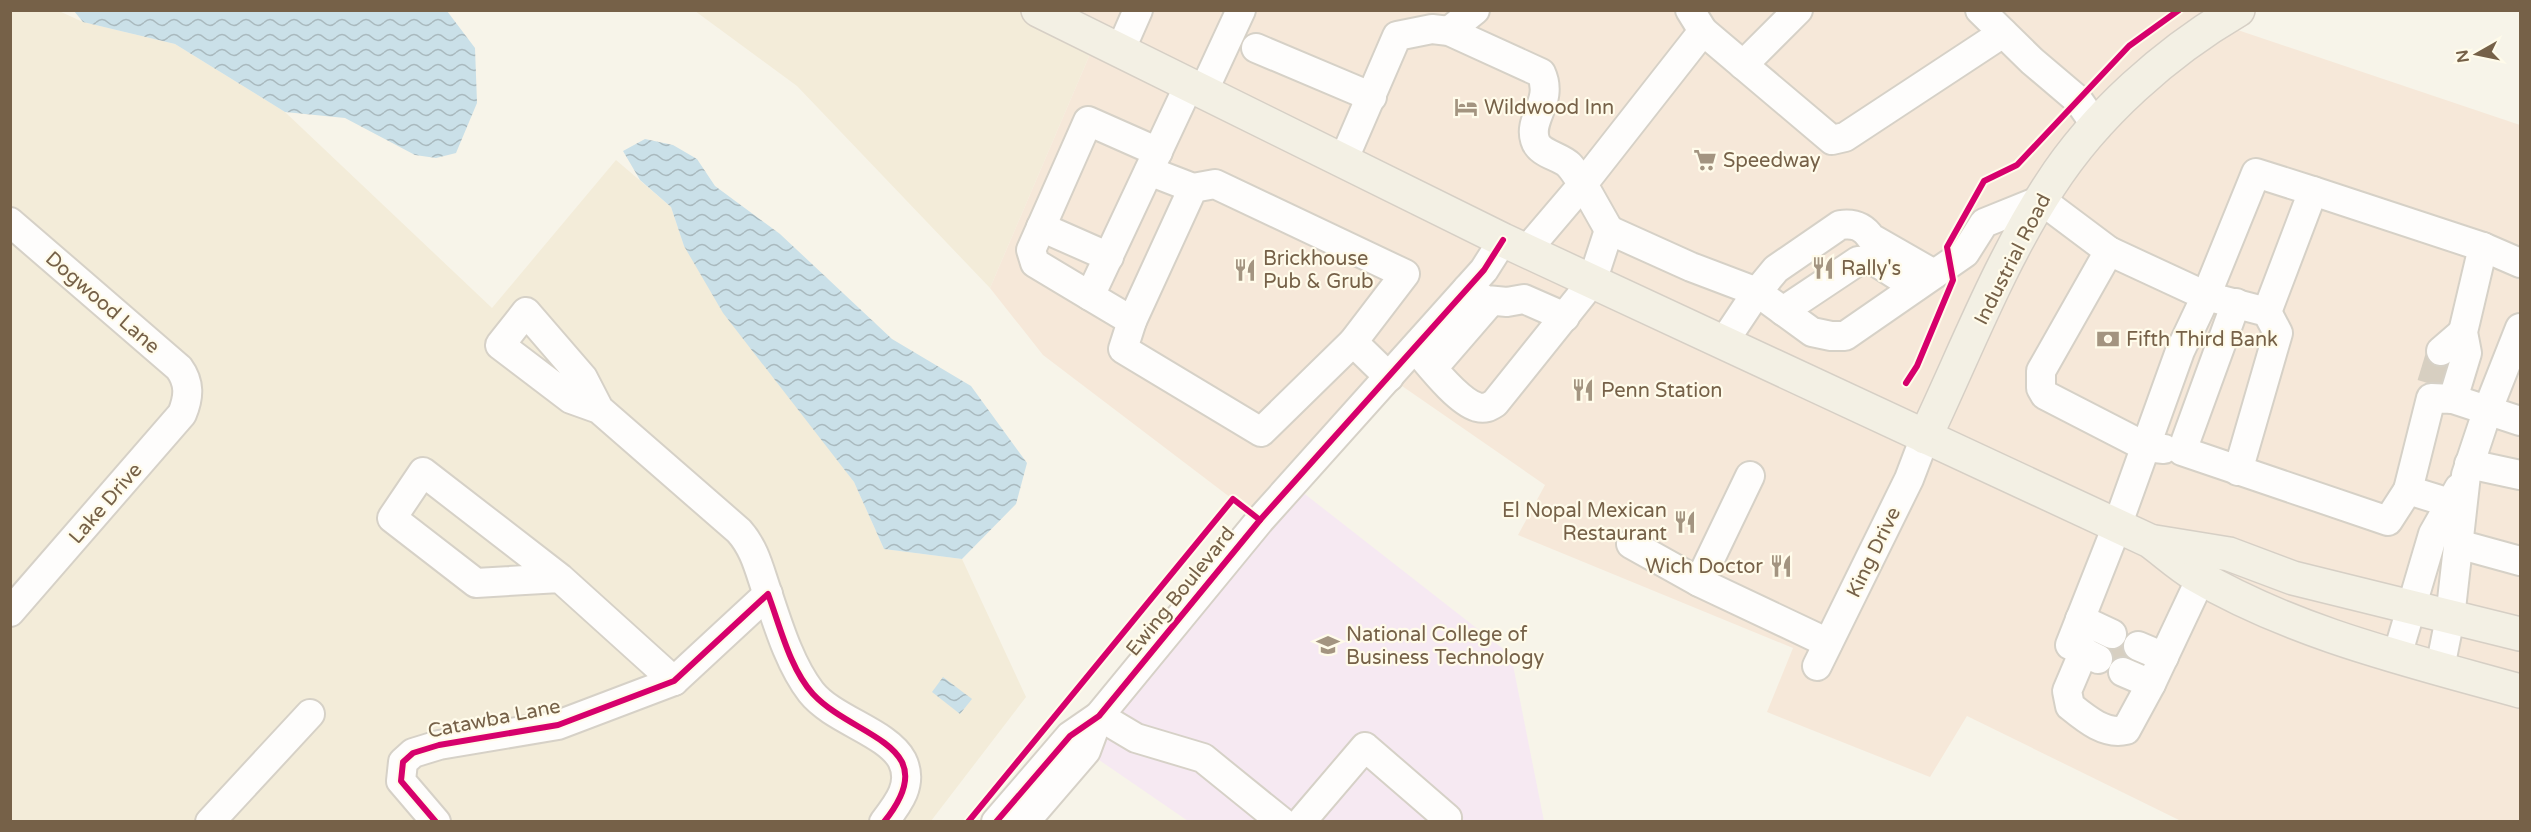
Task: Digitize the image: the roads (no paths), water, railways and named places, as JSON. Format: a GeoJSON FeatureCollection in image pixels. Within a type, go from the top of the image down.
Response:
{"type":"FeatureCollection","features":[{"type":"Feature","properties":{"kind":"main road"},"geometry":{"type":"LineString","coordinates":[[1038,10],[1514,246],[2150,541],[2201,578],[2234,596],[2288,620],[2397,656],[2520,690]]}},
{"type":"Feature","properties":{"kind":"main road","name":"Industrial Road"},"geometry":{"type":"LineString","coordinates":[[1925,437],[2022,231],[2070,158],[2097,127],[2168,59],[2238,10]]}},
{"type":"Feature","properties":{"kind":"main road"},"geometry":{"type":"LineString","coordinates":[[2150,541],[2229,554],[2293,578],[2520,634]]}},
{"type":"Feature","properties":{"kind":"street"},"geometry":{"type":"LineString","coordinates":[[1120,51],[1138,10]]}},
{"type":"Feature","properties":{"kind":"street"},"geometry":{"type":"LineString","coordinates":[[1343,161],[1372,97],[1401,23],[1432,29],[1475,10]]}},
{"type":"Feature","properties":{"kind":"street"},"geometry":{"type":"LineString","coordinates":[[1743,65],[1798,10]]}},
{"type":"Feature","properties":{"kind":"street"},"geometry":{"type":"LineString","coordinates":[[1980,10],[2078,100],[2097,127]]}},
{"type":"Feature","properties":{"kind":"street"},"geometry":{"type":"LineString","coordinates":[[1090,296],[1153,162],[1237,21]]}},
{"type":"Feature","properties":{"kind":"street"},"geometry":{"type":"LineString","coordinates":[[1448,21],[1541,73],[1546,92],[1535,127],[1535,141],[1575,174],[1609,230],[1691,267],[1757,292],[1812,332],[1845,336],[1965,253],[1984,223],[2041,200],[2109,251],[2206,297],[2267,312],[2278,333],[2238,471]]}},
{"type":"Feature","properties":{"kind":"street"},"geometry":{"type":"LineString","coordinates":[[1697,21],[1743,65],[1832,140],[1845,137],[2003,33]]}},
{"type":"Feature","properties":{"kind":"street","name":"Ewing Boulevard"},"geometry":{"type":"LineString","coordinates":[[996,822],[1070,736],[1099,716],[1260,520],[1389,377],[1424,358],[1479,295],[1484,270],[1514,246],[1575,174],[1697,21]]}},
{"type":"Feature","properties":{"kind":"street"},"geometry":{"type":"LineString","coordinates":[[1256,48],[1372,97]]}},
{"type":"Feature","properties":{"kind":"street"},"geometry":{"type":"LineString","coordinates":[[1132,321],[1035,263],[1031,250],[1088,121],[1193,188],[1215,184],[1405,274],[1353,342],[1261,432],[1123,349],[1132,321],[1193,188]]}},
{"type":"Feature","properties":{"kind":"street"},"geometry":{"type":"LineString","coordinates":[[2201,578],[2158,670],[2126,730],[2115,733],[2090,722],[2070,706],[2067,690],[2092,640],[2117,526],[2180,351],[2206,297],[2256,173],[2483,247],[2520,263]]}},
{"type":"Feature","properties":{"kind":"street"},"geometry":{"type":"LineString","coordinates":[[2267,312],[2313,191]]}},
{"type":"Feature","properties":{"kind":"street","name":"Dogwood Lane"},"geometry":{"type":"LineString","coordinates":[[10,222],[179,368],[188,388]]}},
{"type":"Feature","properties":{"kind":"street"},"geometry":{"type":"LineString","coordinates":[[1723,343],[1757,292],[1776,269],[1840,225],[1852,224],[1865,229],[1871,238],[1925,281]]}},
{"type":"Feature","properties":{"kind":"street"},"geometry":{"type":"LineString","coordinates":[[1041,227],[1109,257]]}},
{"type":"Feature","properties":{"kind":"street"},"geometry":{"type":"LineString","coordinates":[[1424,358],[1463,398],[1477,407],[1487,408],[1495,403],[1518,378],[1592,282],[1609,230]]}},
{"type":"Feature","properties":{"kind":"street"},"geometry":{"type":"LineString","coordinates":[[2109,251],[2041,371],[2040,380],[2045,395],[2146,447],[2182,451],[2388,521],[2409,490],[2438,394],[2457,345],[2483,247]]}},
{"type":"Feature","properties":{"kind":"street"},"geometry":{"type":"LineString","coordinates":[[1784,311],[1858,261],[1865,259],[1873,260],[1925,281]]}},
{"type":"Feature","properties":{"kind":"street"},"geometry":{"type":"LineString","coordinates":[[1479,295],[1506,302],[1524,299],[1565,317]]}},
{"type":"Feature","properties":{"kind":"street"},"geometry":{"type":"LineString","coordinates":[[2182,451],[2236,303]]}},
{"type":"Feature","properties":{"kind":"street"},"geometry":{"type":"LineString","coordinates":[[2440,668],[2450,618],[2468,470],[2488,409],[2506,369],[2520,328]]}},
{"type":"Feature","properties":{"kind":"street"},"geometry":{"type":"LineString","coordinates":[[1353,342],[1389,377]]}},
{"type":"Feature","properties":{"kind":"street"},"geometry":{"type":"LineString","coordinates":[[2457,345],[2506,369]]}},
{"type":"Feature","properties":{"kind":"street","name":"Lake Drive"},"geometry":{"type":"LineString","coordinates":[[10,612],[182,414],[187,401],[188,388]]}},
{"type":"Feature","properties":{"kind":"street"},"geometry":{"type":"LineString","coordinates":[[2438,394],[2520,421]]}},
{"type":"Feature","properties":{"kind":"street"},"geometry":{"type":"LineString","coordinates":[[599,409],[739,531],[753,546],[768,594],[798,669],[812,693],[830,710],[892,748],[902,760],[906,784],[903,795],[884,822]]}},
{"type":"Feature","properties":{"kind":"street","name":"King Drive"},"geometry":{"type":"LineString","coordinates":[[1699,582],[1822,655],[1909,479],[1925,437]]}},
{"type":"Feature","properties":{"kind":"street"},"geometry":{"type":"LineString","coordinates":[[2468,470],[2520,475]]}},
{"type":"Feature","properties":{"kind":"street"},"geometry":{"type":"LineString","coordinates":[[2397,656],[2433,534],[2468,470]]}},
{"type":"Feature","properties":{"kind":"street"},"geometry":{"type":"LineString","coordinates":[[560,579],[476,583],[392,518],[423,472],[560,579],[674,681]]}},
{"type":"Feature","properties":{"kind":"street"},"geometry":{"type":"LineString","coordinates":[[1631,544],[1699,582],[1750,476]]}},
{"type":"Feature","properties":{"kind":"street"},"geometry":{"type":"LineString","coordinates":[[2409,490],[2450,503]]}},
{"type":"Feature","properties":{"kind":"street"},"geometry":{"type":"LineString","coordinates":[[2458,544],[2520,561]]}},
{"type":"Feature","properties":{"kind":"street","name":"Catawba Lane"},"geometry":{"type":"LineString","coordinates":[[436,822],[401,781],[404,762],[413,753],[439,745],[558,725],[674,681],[768,594]]}},
{"type":"Feature","properties":{"kind":"street"},"geometry":{"type":"LineString","coordinates":[[2131,659],[2158,670]]}},
{"type":"Feature","properties":{"kind":"street"},"geometry":{"type":"LineString","coordinates":[[210,822],[310,714]]}},
{"type":"Feature","properties":{"kind":"street"},"geometry":{"type":"LineString","coordinates":[[1099,716],[1136,738],[1203,758],[1282,822]]}},
{"type":"Feature","properties":{"kind":"street","name":"Ewing Boulevard"},"geometry":{"type":"LineString","coordinates":[[1025,822],[1086,751],[1099,716]]}},
{"type":"Feature","properties":{"kind":"street"},"geometry":{"type":"LineString","coordinates":[[1301,822],[1365,747],[1447,818],[1446,822]]}},
{"type":"Feature","properties":{"kind":"water"},"geometry":{"type":"Polygon","coordinates":[[[74,11],[447,11],[475,48],[477,103],[456,153],[436,158],[415,155],[345,118],[285,112],[175,44],[83,22],[74,11]]]}},
{"type":"Feature","properties":{"kind":"water"},"geometry":{"type":"Polygon","coordinates":[[[645,139],[673,145],[697,159],[715,186],[780,234],[892,339],[971,386],[1027,463],[1016,504],[962,559],[884,549],[854,482],[723,313],[684,246],[671,207],[640,180],[623,151],[645,139]]]}},
{"type":"Feature","properties":{"kind":"water"},"geometry":{"type":"Polygon","coordinates":[[[943,677],[972,699],[960,714],[932,692],[943,677]]]}},
{"type":"Feature","properties":{"kind":"tunnel"},"geometry":{"type":"LineString","coordinates":[[2431,384],[2441,351]]}},
{"type":"Feature","properties":{"kind":"tunnel"},"geometry":{"type":"LineString","coordinates":[[2105,646],[2131,659]]}},
{"type":"Feature","properties":{"kind":"place","name":"Wildwood Inn"},"geometry":{"type":"Point","coordinates":[1466,107]}},
{"type":"Feature","properties":{"kind":"place","name":"Speedway"},"geometry":{"type":"Point","coordinates":[1705,160]}},
{"type":"Feature","properties":{"kind":"place","name":"Rally's"},"geometry":{"type":"Point","coordinates":[1823,268]}},
{"type":"Feature","properties":{"kind":"place","name":"Brickhouse Pub & Grub"},"geometry":{"type":"Point","coordinates":[1245,270]}},
{"type":"Feature","properties":{"kind":"place","name":"Fifth Third Bank"},"geometry":{"type":"Point","coordinates":[2108,339]}},
{"type":"Feature","properties":{"kind":"place","name":"Penn Station"},"geometry":{"type":"Point","coordinates":[1583,390]}},
{"type":"Feature","properties":{"kind":"place","name":"El Nopal Mexican Restaurant"},"geometry":{"type":"Point","coordinates":[1685,522]}},
{"type":"Feature","properties":{"kind":"place","name":"Wich Doctor"},"geometry":{"type":"Point","coordinates":[1781,566]}},
{"type":"Feature","properties":{"kind":"place","name":"National College of Business Technology"},"geometry":{"type":"Point","coordinates":[1328,645]}}]}
